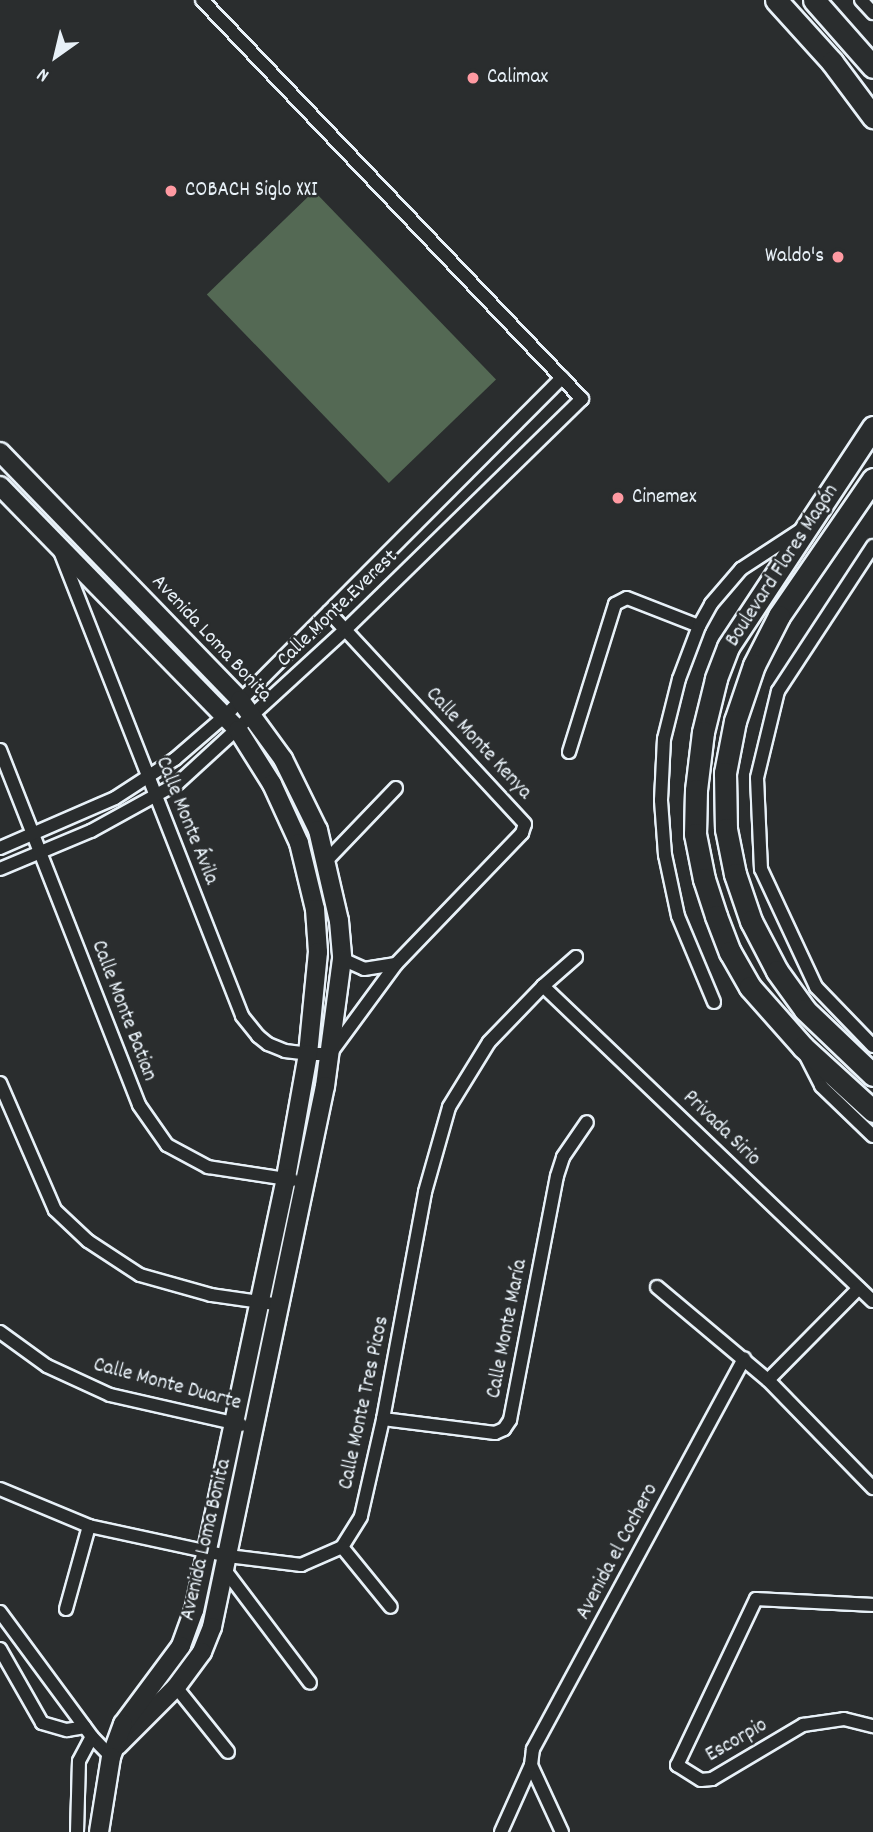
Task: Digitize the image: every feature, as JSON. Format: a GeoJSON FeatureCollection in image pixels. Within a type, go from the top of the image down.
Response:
{"type":"FeatureCollection","features":[{"type":"Feature","properties":{"kind":"main road"},"geometry":{"type":"LineString","coordinates":[[776,0],[832,62],[873,117]]}},
{"type":"Feature","properties":{"kind":"main road"},"geometry":{"type":"LineString","coordinates":[[814,0],[873,67]]}},
{"type":"Feature","properties":{"kind":"main road","name":"Boulevard Flores Magón"},"geometry":{"type":"LineString","coordinates":[[873,427],[728,647],[716,679],[703,732],[696,790],[695,834],[704,879],[730,953],[750,987],[803,1047],[873,1111]]}},
{"type":"Feature","properties":{"kind":"main road","name":"Avenida Loma Bonita"},"geometry":{"type":"LineString","coordinates":[[0,452],[253,716],[298,787],[318,831],[326,861],[342,959],[330,1054],[306,1182],[227,1563],[207,1641],[176,1687],[114,1751]]}},
{"type":"Feature","properties":{"kind":"main road","name":"Boulevard Flores Magón"},"geometry":{"type":"LineString","coordinates":[[873,480],[779,616],[754,665],[735,720],[725,773],[726,829],[735,874],[751,921],[777,971],[805,1010],[873,1075]]}},
{"type":"Feature","properties":{"kind":"main road","name":"Avenida Loma Bonita"},"geometry":{"type":"LineString","coordinates":[[0,486],[238,730],[272,784],[306,867],[315,909],[318,953],[308,1054],[261,1303],[207,1551],[187,1633],[123,1724],[114,1751]]}},
{"type":"Feature","properties":{"kind":"main road"},"geometry":{"type":"LineString","coordinates":[[99,1832],[114,1751]]}},
{"type":"Feature","properties":{"kind":"street","name":"Calle Monte Everest"},"geometry":{"type":"LineString","coordinates":[[0,869],[91,831],[156,797],[253,716],[582,399],[202,0]]}},
{"type":"Feature","properties":{"kind":"street"},"geometry":{"type":"LineString","coordinates":[[861,0],[873,13]]}},
{"type":"Feature","properties":{"kind":"street","name":"Calle Monte Everest"},"geometry":{"type":"LineString","coordinates":[[0,848],[115,797],[148,778],[226,715],[562,378]]}},
{"type":"Feature","properties":{"kind":"street"},"geometry":{"type":"LineString","coordinates":[[714,1002],[678,916],[665,855],[662,800],[664,739],[679,679],[699,626],[711,604],[741,569],[805,527]]}},
{"type":"Feature","properties":{"kind":"street","name":"Calle Monte Ávila"},"geometry":{"type":"LineString","coordinates":[[58,544],[242,1016],[258,1037],[268,1044],[285,1051],[330,1054]]}},
{"type":"Feature","properties":{"kind":"street"},"geometry":{"type":"LineString","coordinates":[[873,546],[778,691],[757,778],[761,869],[816,987],[873,1046]]}},
{"type":"Feature","properties":{"kind":"street"},"geometry":{"type":"LineString","coordinates":[[569,752],[615,604],[628,598],[699,626]]}},
{"type":"Feature","properties":{"kind":"street","name":"Calle Monte Kenya"},"geometry":{"type":"LineString","coordinates":[[329,612],[525,824],[522,833],[396,964],[330,1054]]}},
{"type":"Feature","properties":{"kind":"street","name":"Calle Monte Batian"},"geometry":{"type":"LineString","coordinates":[[0,750],[139,1105],[167,1145],[208,1167],[306,1182]]}},
{"type":"Feature","properties":{"kind":"street"},"geometry":{"type":"LineString","coordinates":[[326,861],[397,788]]}},
{"type":"Feature","properties":{"kind":"street","name":"Calle Monte Tres Picos"},"geometry":{"type":"LineString","coordinates":[[342,1546],[361,1516],[383,1419],[425,1192],[449,1107],[488,1042],[543,985],[576,957]]}},
{"type":"Feature","properties":{"kind":"street"},"geometry":{"type":"LineString","coordinates":[[342,959],[364,969],[396,964]]}},
{"type":"Feature","properties":{"kind":"street","name":"Privada Sirio"},"geometry":{"type":"LineString","coordinates":[[543,985],[873,1301]]}},
{"type":"Feature","properties":{"kind":"street"},"geometry":{"type":"LineString","coordinates":[[803,1047],[821,1086],[873,1136]]}},
{"type":"Feature","properties":{"kind":"street"},"geometry":{"type":"LineString","coordinates":[[0,1083],[55,1210],[88,1241],[140,1275],[211,1294],[281,1306]]}},
{"type":"Feature","properties":{"kind":"street","name":"Calle Monte María"},"geometry":{"type":"LineString","coordinates":[[383,1419],[495,1433],[504,1429],[510,1420],[557,1176],[563,1157],[587,1122]]}},
{"type":"Feature","properties":{"kind":"street"},"geometry":{"type":"LineString","coordinates":[[657,1287],[768,1380],[873,1488]]}},
{"type":"Feature","properties":{"kind":"street"},"geometry":{"type":"LineString","coordinates":[[768,1380],[859,1288]]}},
{"type":"Feature","properties":{"kind":"street","name":"Calle Monte Duarte"},"geometry":{"type":"LineString","coordinates":[[0,1332],[47,1366],[110,1395],[255,1428]]}},
{"type":"Feature","properties":{"kind":"street","name":"Avenida el Cochero"},"geometry":{"type":"LineString","coordinates":[[501,1832],[531,1765],[534,1749],[744,1358]]}},
{"type":"Feature","properties":{"kind":"street"},"geometry":{"type":"LineString","coordinates":[[0,1489],[89,1526],[207,1551],[227,1563],[310,1683]]}},
{"type":"Feature","properties":{"kind":"street"},"geometry":{"type":"LineString","coordinates":[[66,1609],[89,1526]]}},
{"type":"Feature","properties":{"kind":"street"},"geometry":{"type":"LineString","coordinates":[[227,1563],[301,1565],[342,1546],[391,1606]]}},
{"type":"Feature","properties":{"kind":"street","name":"Escorpio"},"geometry":{"type":"LineString","coordinates":[[873,1605],[756,1600],[677,1765],[701,1780],[712,1779],[803,1725],[844,1719],[873,1726]]}},
{"type":"Feature","properties":{"kind":"street"},"geometry":{"type":"LineString","coordinates":[[0,1612],[88,1732],[114,1751]]}},
{"type":"Feature","properties":{"kind":"street"},"geometry":{"type":"LineString","coordinates":[[0,1648],[42,1723],[88,1732]]}},
{"type":"Feature","properties":{"kind":"street"},"geometry":{"type":"LineString","coordinates":[[176,1687],[228,1752]]}},
{"type":"Feature","properties":{"kind":"street"},"geometry":{"type":"LineString","coordinates":[[77,1832],[79,1761],[88,1732]]}},
{"type":"Feature","properties":{"kind":"street"},"geometry":{"type":"LineString","coordinates":[[531,1765],[562,1832]]}},
{"type":"Feature","properties":{"kind":"green space"},"geometry":{"type":"Polygon","coordinates":[[[314,191],[496,379],[389,483],[207,295],[314,191]]]}},
{"type":"Feature","properties":{"kind":"place","name":"Calimax"},"geometry":{"type":"Point","coordinates":[473,78]}},
{"type":"Feature","properties":{"kind":"place","name":"COBACH Siglo XXI"},"geometry":{"type":"Point","coordinates":[171,191]}},
{"type":"Feature","properties":{"kind":"place","name":"Waldo's"},"geometry":{"type":"Point","coordinates":[838,257]}},
{"type":"Feature","properties":{"kind":"place","name":"Cinemex"},"geometry":{"type":"Point","coordinates":[618,498]}}]}
